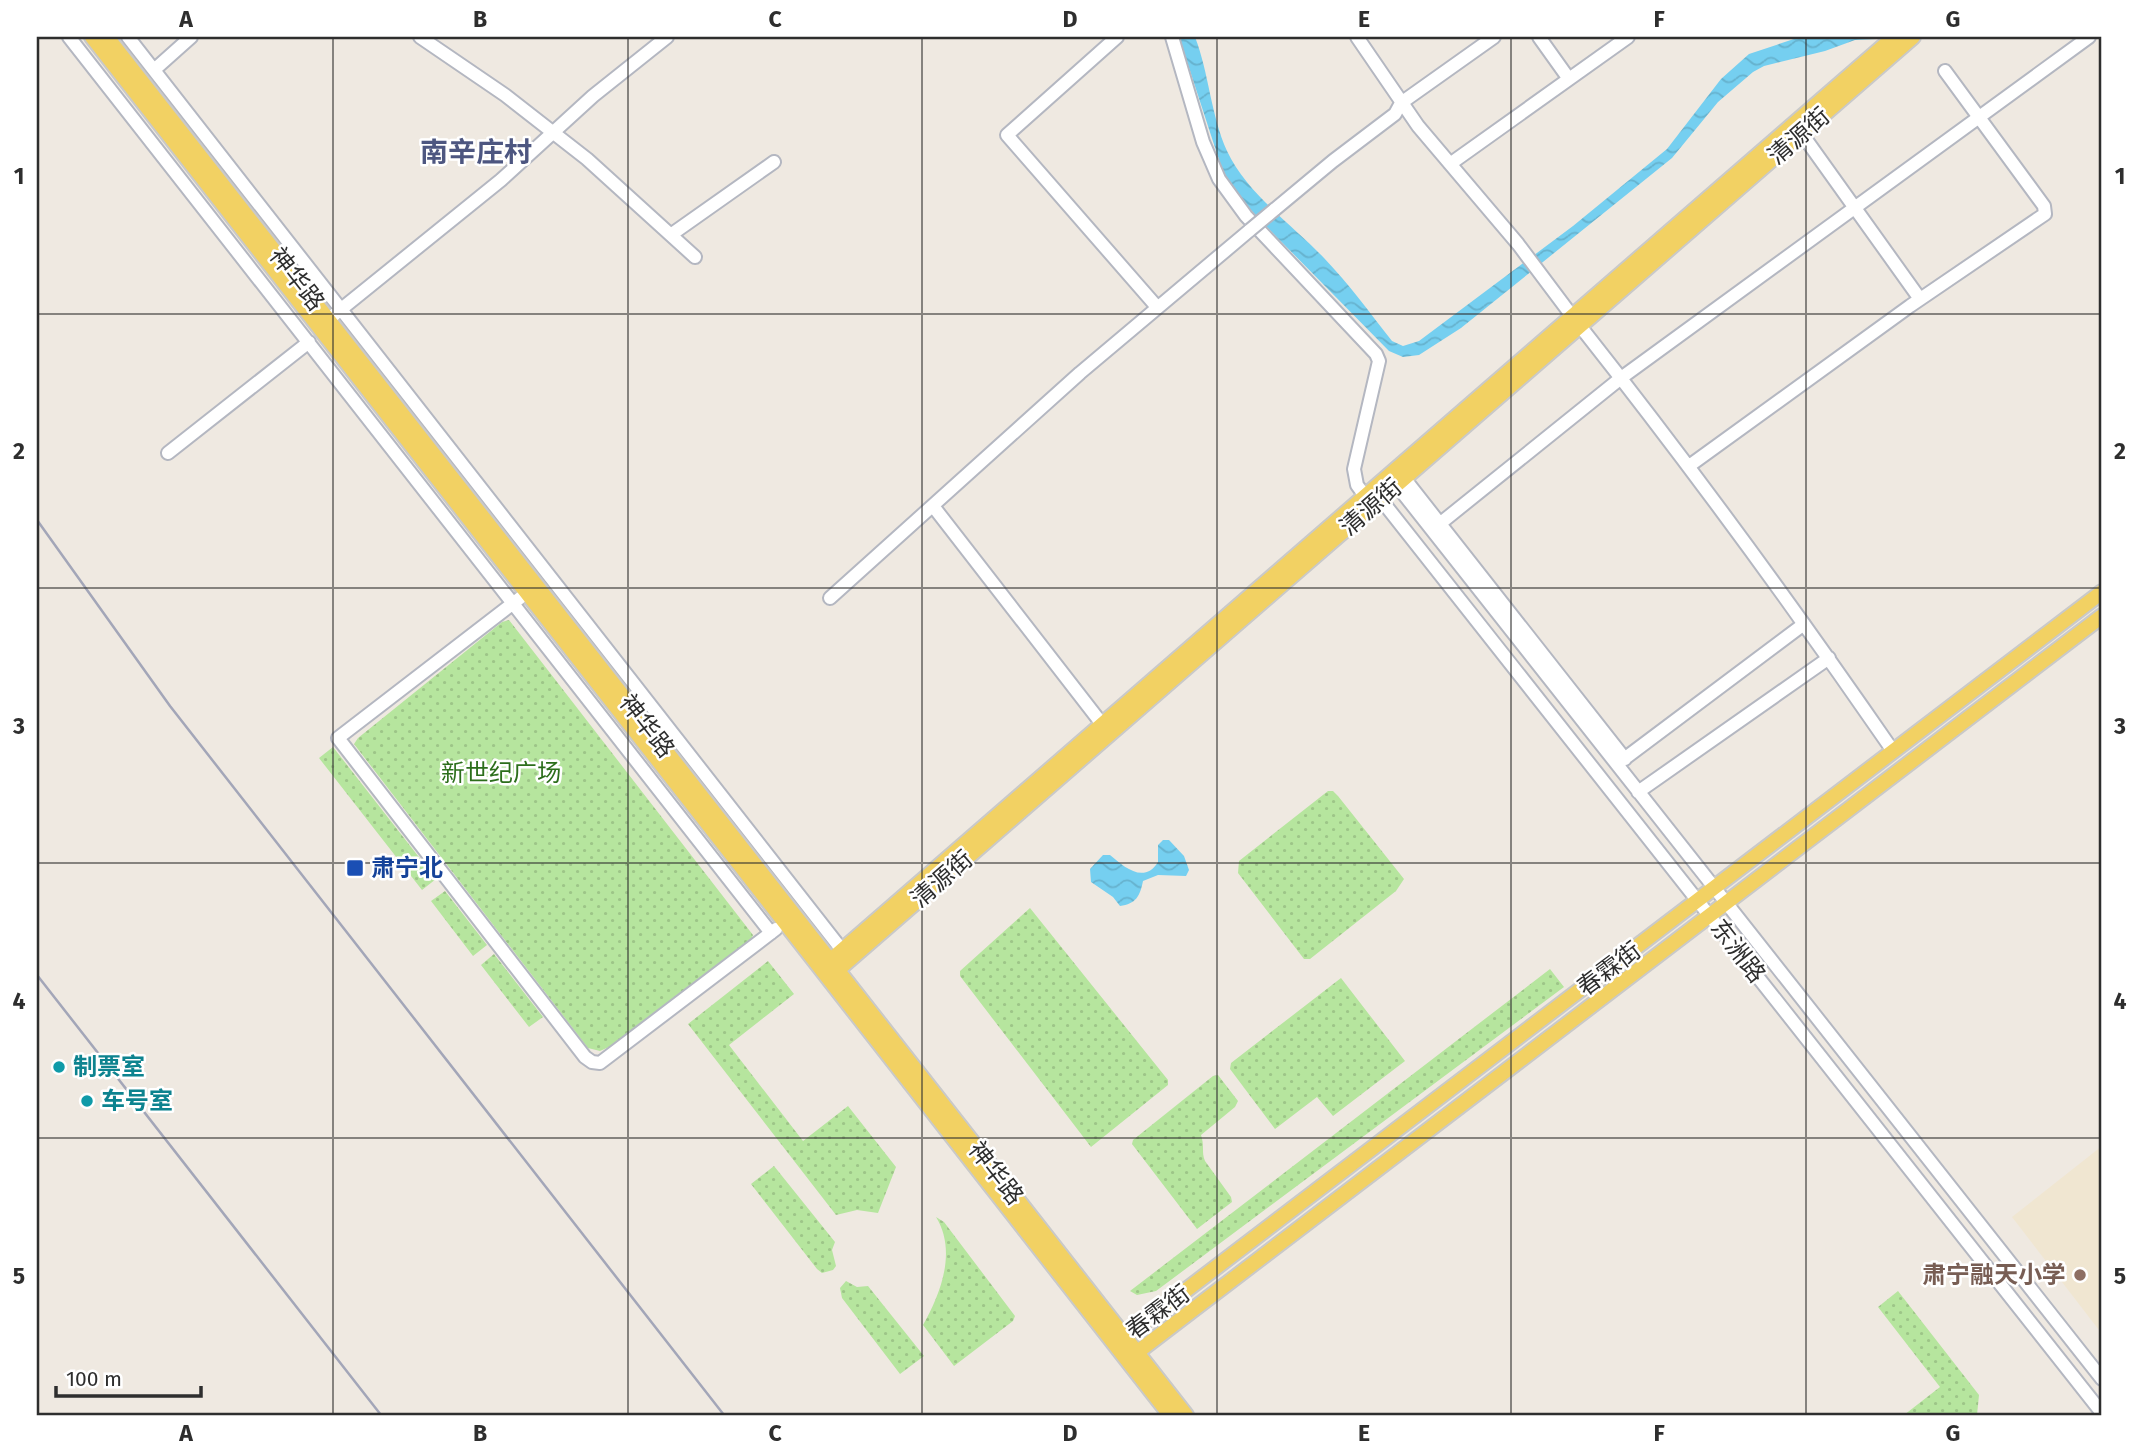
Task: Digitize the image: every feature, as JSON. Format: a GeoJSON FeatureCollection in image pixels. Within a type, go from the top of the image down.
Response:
{"type":"FeatureCollection","features":[{"type":"Feature","properties":{"kind":"main road","name":"神华路"},"geometry":{"type":"LineString","coordinates":[[92,37],[785,922],[829,969]]}},
{"type":"Feature","properties":{"kind":"main road","name":"神华路"},"geometry":{"type":"LineString","coordinates":[[107,37],[329,319],[829,969],[1120,1341],[1186,1415]]}},
{"type":"Feature","properties":{"kind":"main road","name":"清源街"},"geometry":{"type":"LineString","coordinates":[[829,969],[842,950],[1102,724],[1373,495],[1397,479],[1894,37]]}},
{"type":"Feature","properties":{"kind":"main road","name":"清源街"},"geometry":{"type":"LineString","coordinates":[[1576,321],[1802,134],[1913,37]]}},
{"type":"Feature","properties":{"kind":"main road","name":"清源街"},"geometry":{"type":"LineString","coordinates":[[829,969],[1373,495]]}},
{"type":"Feature","properties":{"kind":"main road","name":"春霖街"},"geometry":{"type":"LineString","coordinates":[[1120,1341],[2102,592]]}},
{"type":"Feature","properties":{"kind":"main road","name":"春霖街"},"geometry":{"type":"LineString","coordinates":[[1132,1356],[2102,616]]}},
{"type":"Feature","properties":{"kind":"main road","name":"神华路"},"geometry":{"type":"LineString","coordinates":[[1132,1356],[1170,1415]]}},
{"type":"Feature","properties":{"kind":"street"},"geometry":{"type":"LineString","coordinates":[[69,37],[771,933]]}},
{"type":"Feature","properties":{"kind":"street"},"geometry":{"type":"LineString","coordinates":[[128,37],[842,950]]}},
{"type":"Feature","properties":{"kind":"street"},"geometry":{"type":"LineString","coordinates":[[154,70],[191,37]]}},
{"type":"Feature","properties":{"kind":"street"},"geometry":{"type":"LineString","coordinates":[[422,37],[505,94],[587,159],[695,257]]}},
{"type":"Feature","properties":{"kind":"street"},"geometry":{"type":"LineString","coordinates":[[329,319],[501,180],[552,132],[667,37]]}},
{"type":"Feature","properties":{"kind":"street"},"geometry":{"type":"LineString","coordinates":[[1117,37],[1007,135],[1157,307]]}},
{"type":"Feature","properties":{"kind":"street"},"geometry":{"type":"LineString","coordinates":[[1172,37],[1202,142],[1219,179],[1246,216],[1376,354],[1379,361],[1354,469],[1357,485],[1373,495]]}},
{"type":"Feature","properties":{"kind":"street"},"geometry":{"type":"LineString","coordinates":[[1357,37],[1401,103],[1533,263],[1689,466],[1893,751]]}},
{"type":"Feature","properties":{"kind":"street"},"geometry":{"type":"LineString","coordinates":[[830,598],[1157,307],[1333,161],[1395,114],[1401,103],[1494,37]]}},
{"type":"Feature","properties":{"kind":"street"},"geometry":{"type":"LineString","coordinates":[[1539,37],[1570,79]]}},
{"type":"Feature","properties":{"kind":"street"},"geometry":{"type":"LineString","coordinates":[[1450,164],[1628,37]]}},
{"type":"Feature","properties":{"kind":"street"},"geometry":{"type":"LineString","coordinates":[[1436,527],[1621,378],[2089,37]]}},
{"type":"Feature","properties":{"kind":"street"},"geometry":{"type":"LineString","coordinates":[[1689,466],[1920,299],[2045,214],[2044,206],[1945,71]]}},
{"type":"Feature","properties":{"kind":"street"},"geometry":{"type":"LineString","coordinates":[[1802,134],[1920,299]]}},
{"type":"Feature","properties":{"kind":"street"},"geometry":{"type":"LineString","coordinates":[[672,234],[774,162]]}},
{"type":"Feature","properties":{"kind":"street"},"geometry":{"type":"LineString","coordinates":[[168,453],[309,342]]}},
{"type":"Feature","properties":{"kind":"street","name":"东洲路"},"geometry":{"type":"LineString","coordinates":[[1397,479],[1621,762],[1639,792],[1714,888],[2102,1380]]}},
{"type":"Feature","properties":{"kind":"street","name":"东洲路"},"geometry":{"type":"LineString","coordinates":[[1373,495],[2102,1413]]}},
{"type":"Feature","properties":{"kind":"street"},"geometry":{"type":"LineString","coordinates":[[933,506],[1102,724]]}},
{"type":"Feature","properties":{"kind":"street"},"geometry":{"type":"LineString","coordinates":[[527,593],[338,738],[585,1057],[600,1063],[785,922]]}},
{"type":"Feature","properties":{"kind":"street"},"geometry":{"type":"LineString","coordinates":[[1621,762],[1804,624]]}},
{"type":"Feature","properties":{"kind":"street"},"geometry":{"type":"LineString","coordinates":[[1639,792],[1829,658]]}},
{"type":"Feature","properties":{"kind":"shaded area","name":"肃宁融天小学"},"geometry":{"type":"Polygon","coordinates":[[[2102,1146],[2102,1334],[2012,1217],[2102,1146]]]}},
{"type":"Feature","properties":{"kind":"green space","name":"新世纪广场"},"geometry":{"type":"Polygon","coordinates":[[[509,620],[753,935],[751,940],[611,1046],[600,1051],[588,1048],[354,744],[502,622],[509,620]]]}},
{"type":"Feature","properties":{"kind":"green space"},"geometry":{"type":"Polygon","coordinates":[[[333,747],[436,879],[422,890],[319,758],[333,747]]]}},
{"type":"Feature","properties":{"kind":"green space"},"geometry":{"type":"Polygon","coordinates":[[[1328,791],[1333,791],[1338,796],[1404,879],[1396,891],[1310,959],[1304,959],[1238,873],[1239,861],[1328,791]]]}},
{"type":"Feature","properties":{"kind":"green space"},"geometry":{"type":"Polygon","coordinates":[[[445,891],[487,945],[473,956],[431,901],[445,891]]]}},
{"type":"Feature","properties":{"kind":"green space"},"geometry":{"type":"Polygon","coordinates":[[[1030,908],[1168,1080],[1168,1085],[1091,1147],[960,976],[960,971],[1030,908]]]}},
{"type":"Feature","properties":{"kind":"green space"},"geometry":{"type":"Polygon","coordinates":[[[494,954],[543,1017],[529,1027],[481,965],[494,954]]]}},
{"type":"Feature","properties":{"kind":"green space"},"geometry":{"type":"Polygon","coordinates":[[[768,961],[794,994],[729,1045],[803,1141],[848,1106],[896,1167],[878,1213],[857,1210],[836,1215],[688,1024],[768,961]]]}},
{"type":"Feature","properties":{"kind":"green space"},"geometry":{"type":"Polygon","coordinates":[[[1550,969],[1564,987],[1156,1291],[1137,1295],[1130,1291],[1550,969]]]}},
{"type":"Feature","properties":{"kind":"green space"},"geometry":{"type":"Polygon","coordinates":[[[1341,978],[1405,1061],[1333,1116],[1317,1097],[1275,1129],[1230,1069],[1231,1063],[1341,978]]]}},
{"type":"Feature","properties":{"kind":"green space"},"geometry":{"type":"Polygon","coordinates":[[[1218,1075],[1238,1101],[1235,1107],[1201,1135],[1203,1155],[1232,1202],[1197,1229],[1132,1144],[1133,1140],[1213,1076],[1218,1075]]]}},
{"type":"Feature","properties":{"kind":"green space"},"geometry":{"type":"Polygon","coordinates":[[[774,1166],[835,1242],[832,1250],[836,1266],[833,1270],[822,1273],[817,1269],[751,1184],[774,1166]]]}},
{"type":"Feature","properties":{"kind":"green space"},"geometry":{"type":"Polygon","coordinates":[[[936,1217],[944,1222],[1015,1316],[1013,1321],[954,1366],[923,1325],[941,1286],[946,1258],[942,1230],[936,1217]]]}},
{"type":"Feature","properties":{"kind":"green space"},"geometry":{"type":"Polygon","coordinates":[[[846,1281],[857,1287],[868,1286],[924,1356],[900,1374],[842,1298],[840,1288],[846,1281]]]}},
{"type":"Feature","properties":{"kind":"green space"},"geometry":{"type":"Polygon","coordinates":[[[1898,1291],[1979,1395],[1977,1415],[1904,1415],[1940,1387],[1878,1307],[1898,1291]]]}},
{"type":"Feature","properties":{"kind":"water"},"geometry":{"type":"Polygon","coordinates":[[[1179,37],[1195,37],[1222,138],[1246,181],[1333,268],[1392,341],[1403,346],[1419,341],[1573,226],[1667,149],[1721,79],[1749,54],[1800,37],[1920,37],[1855,40],[1825,51],[1764,66],[1753,72],[1718,102],[1672,158],[1461,328],[1419,355],[1403,357],[1389,351],[1257,217],[1235,191],[1222,169],[1179,37]]]}},
{"type":"Feature","properties":{"kind":"water"},"geometry":{"type":"Polygon","coordinates":[[[1163,840],[1169,840],[1184,856],[1189,870],[1186,876],[1158,875],[1143,881],[1136,898],[1120,906],[1113,897],[1091,882],[1090,869],[1103,855],[1110,855],[1140,873],[1152,869],[1158,862],[1158,845],[1163,840]]]}},
{"type":"Feature","properties":{"kind":"railway"},"geometry":{"type":"LineString","coordinates":[[37,520],[170,706],[724,1415]]}},
{"type":"Feature","properties":{"kind":"railway"},"geometry":{"type":"LineString","coordinates":[[37,975],[381,1415]]}},
{"type":"Feature","properties":{"kind":"place","name":"肃宁北"},"geometry":{"type":"Point","coordinates":[355,868]}},
{"type":"Feature","properties":{"kind":"place","name":"制票室"},"geometry":{"type":"Point","coordinates":[59,1067]}},
{"type":"Feature","properties":{"kind":"place","name":"车号室"},"geometry":{"type":"Point","coordinates":[87,1101]}},
{"type":"Feature","properties":{"kind":"place","name":"肃宁融天小学"},"geometry":{"type":"Point","coordinates":[2080,1275]}},
{"type":"Feature","properties":{"kind":"district","name":"南辛庄村"},"geometry":{"type":"Point","coordinates":[476,152]}}]}
